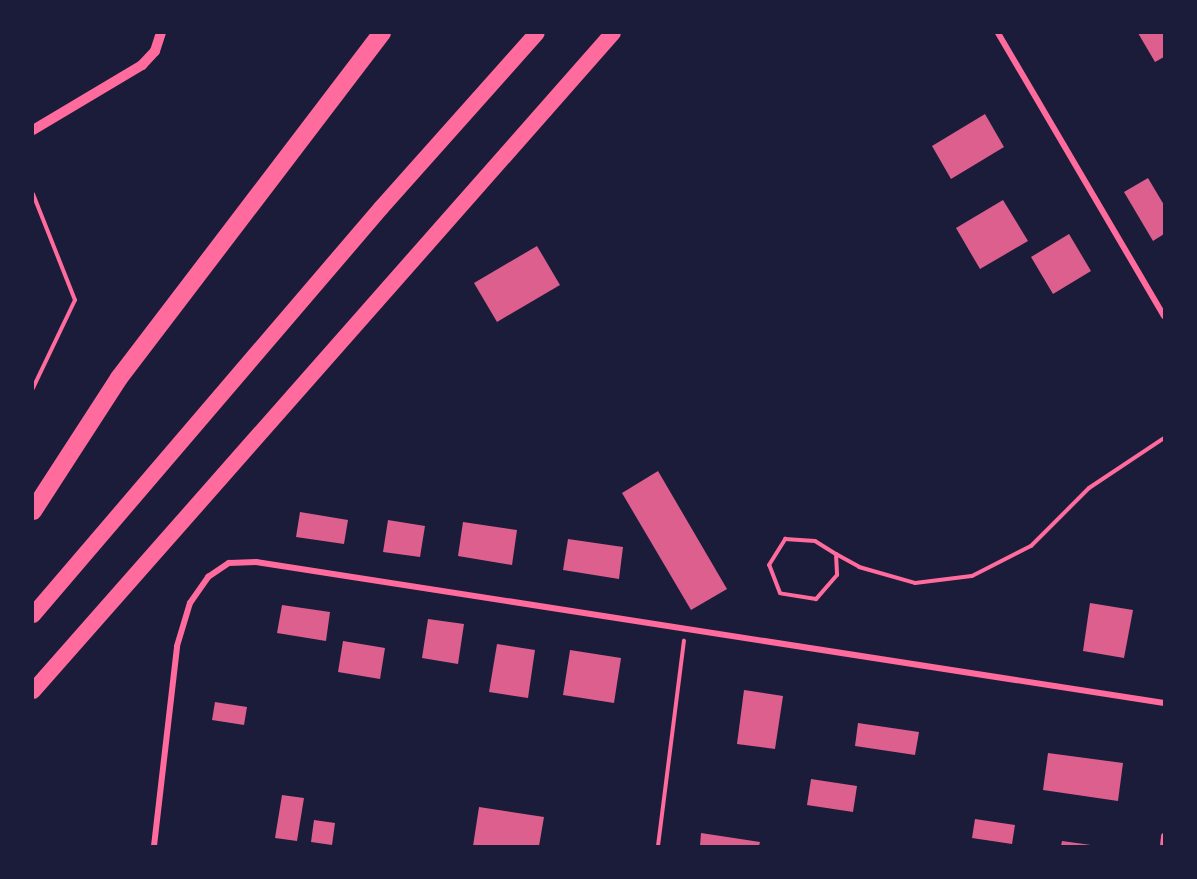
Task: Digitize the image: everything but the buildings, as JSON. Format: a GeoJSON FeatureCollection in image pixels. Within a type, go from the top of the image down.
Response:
{"type":"FeatureCollection","features":[{"type":"Feature","properties":{"kind":"highway"},"geometry":{"type":"LineString","coordinates":[[33,511],[119,378],[382,33]]}},
{"type":"Feature","properties":{"kind":"highway"},"geometry":{"type":"LineString","coordinates":[[33,615],[381,208],[537,33]]}},
{"type":"Feature","properties":{"kind":"highway"},"geometry":{"type":"LineString","coordinates":[[33,691],[613,33]]}},
{"type":"Feature","properties":{"kind":"street"},"geometry":{"type":"LineString","coordinates":[[33,130],[142,64],[155,51],[161,33]]}},
{"type":"Feature","properties":{"kind":"street"},"geometry":{"type":"LineString","coordinates":[[998,33],[1045,118],[1164,316]]}},
{"type":"Feature","properties":{"kind":"street"},"geometry":{"type":"LineString","coordinates":[[154,846],[177,646],[190,603],[208,577],[229,563],[256,562],[1164,703]]}},
{"type":"Feature","properties":{"kind":"street"},"geometry":{"type":"LineString","coordinates":[[1163,846],[1164,836]]}},
{"type":"Feature","properties":{"kind":"path"},"geometry":{"type":"LineString","coordinates":[[33,194],[75,300],[33,388]]}},
{"type":"Feature","properties":{"kind":"path"},"geometry":{"type":"LineString","coordinates":[[836,554],[837,575],[816,599],[780,593],[769,565],[785,539],[814,541],[859,567],[915,583],[972,576],[1031,546],[1089,488],[1164,438]]}},
{"type":"Feature","properties":{"kind":"path"},"geometry":{"type":"LineString","coordinates":[[658,846],[686,629]]}}]}
